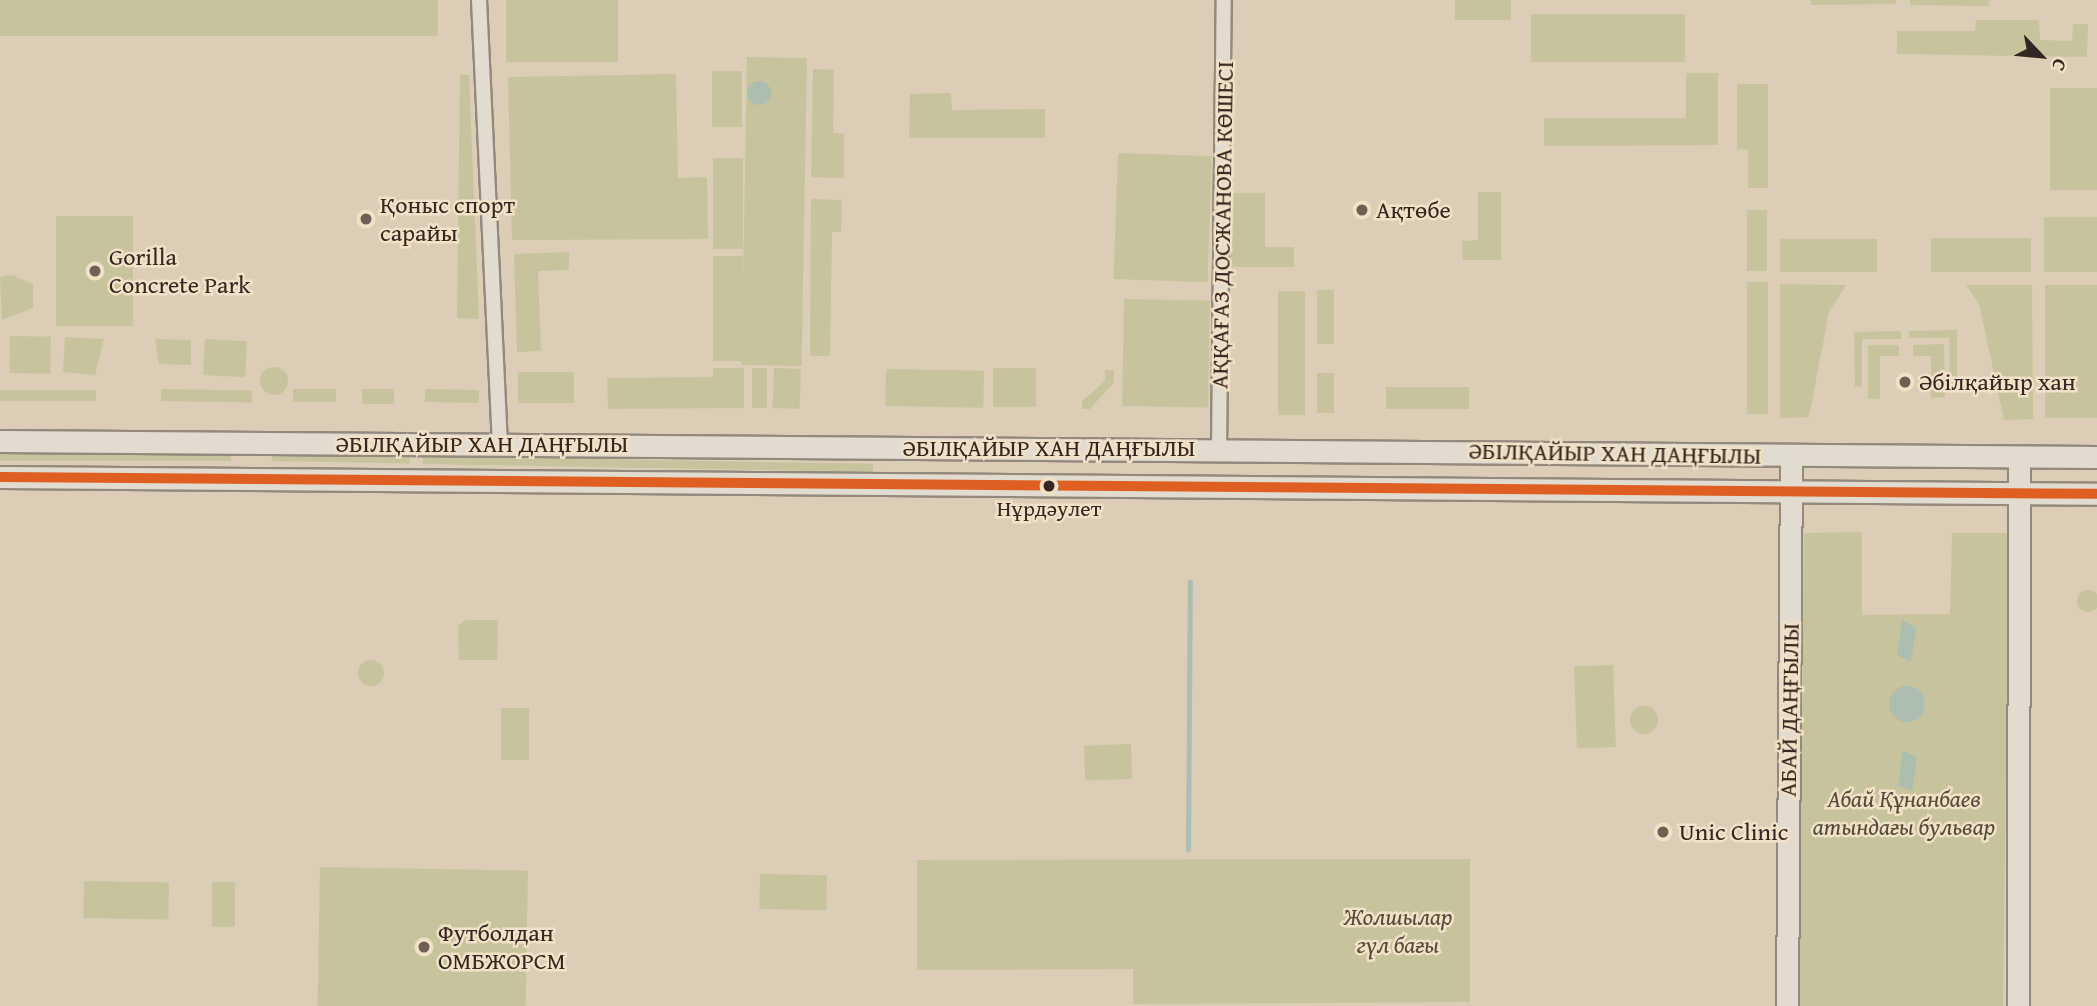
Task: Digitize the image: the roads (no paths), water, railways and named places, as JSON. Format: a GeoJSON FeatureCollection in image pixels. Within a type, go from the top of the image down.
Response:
{"type":"FeatureCollection","features":[{"type":"Feature","properties":{"kind":"main road","name":"ӘБІЛҚАЙЫР ХАН ДАҢҒЫЛЫ"},"geometry":{"type":"LineString","coordinates":[[0,441],[2097,457]]}},
{"type":"Feature","properties":{"kind":"main road"},"geometry":{"type":"LineString","coordinates":[[256,443],[256,480]]}},
{"type":"Feature","properties":{"kind":"main road"},"geometry":{"type":"LineString","coordinates":[[898,446],[898,485]]}},
{"type":"Feature","properties":{"kind":"main road"},"geometry":{"type":"LineString","coordinates":[[1481,452],[1481,490]]}},
{"type":"Feature","properties":{"kind":"main road"},"geometry":{"type":"LineString","coordinates":[[1686,454],[1686,493]]}},
{"type":"Feature","properties":{"kind":"main road","name":"АБАЙ ДАҢҒЫЛЫ"},"geometry":{"type":"LineString","coordinates":[[1787,1006],[1791,456]]}},
{"type":"Feature","properties":{"kind":"main road"},"geometry":{"type":"LineString","coordinates":[[2018,1006],[2019,458]]}},
{"type":"Feature","properties":{"kind":"main road","name":"ӘБІЛҚАЙЫР ХАН ДАҢҒЫЛЫ"},"geometry":{"type":"LineString","coordinates":[[0,477],[1791,494],[2097,494]]}},
{"type":"Feature","properties":{"kind":"street"},"geometry":{"type":"LineString","coordinates":[[479,0],[500,444]]}},
{"type":"Feature","properties":{"kind":"street","name":"АҚҚАҒАЗ ДОСЖАНОВА КӨШЕСІ"},"geometry":{"type":"LineString","coordinates":[[1219,449],[1224,0]]}},
{"type":"Feature","properties":{"kind":"waterway"},"geometry":{"type":"LineString","coordinates":[[1188,850],[1190,582]]}},
{"type":"Feature","properties":{"kind":"place","name":"Ақтөбе"},"geometry":{"type":"Point","coordinates":[1362,210]}},
{"type":"Feature","properties":{"kind":"place","name":"Қоныс спорт сарайы"},"geometry":{"type":"Point","coordinates":[366,219]}},
{"type":"Feature","properties":{"kind":"place","name":"Gorilla Concrete Park"},"geometry":{"type":"Point","coordinates":[95,271]}},
{"type":"Feature","properties":{"kind":"place","name":"Әбілқайыр хан"},"geometry":{"type":"Point","coordinates":[1905,382]}},
{"type":"Feature","properties":{"kind":"place","name":"Нұрдәулет"},"geometry":{"type":"Point","coordinates":[1049,486]}},
{"type":"Feature","properties":{"kind":"place","name":"Unic Clinic"},"geometry":{"type":"Point","coordinates":[1663,832]}},
{"type":"Feature","properties":{"kind":"place","name":"Футболдан ОМБЖОРСМ"},"geometry":{"type":"Point","coordinates":[424,947]}},
{"type":"Feature","properties":{"kind":"park label","name":"Абай Құнанбаев атындағы бульвар"},"geometry":{"type":"Point","coordinates":[1904,813]}},
{"type":"Feature","properties":{"kind":"park label","name":"Жолшылар гүл бағы"},"geometry":{"type":"Point","coordinates":[1398,931]}}]}
